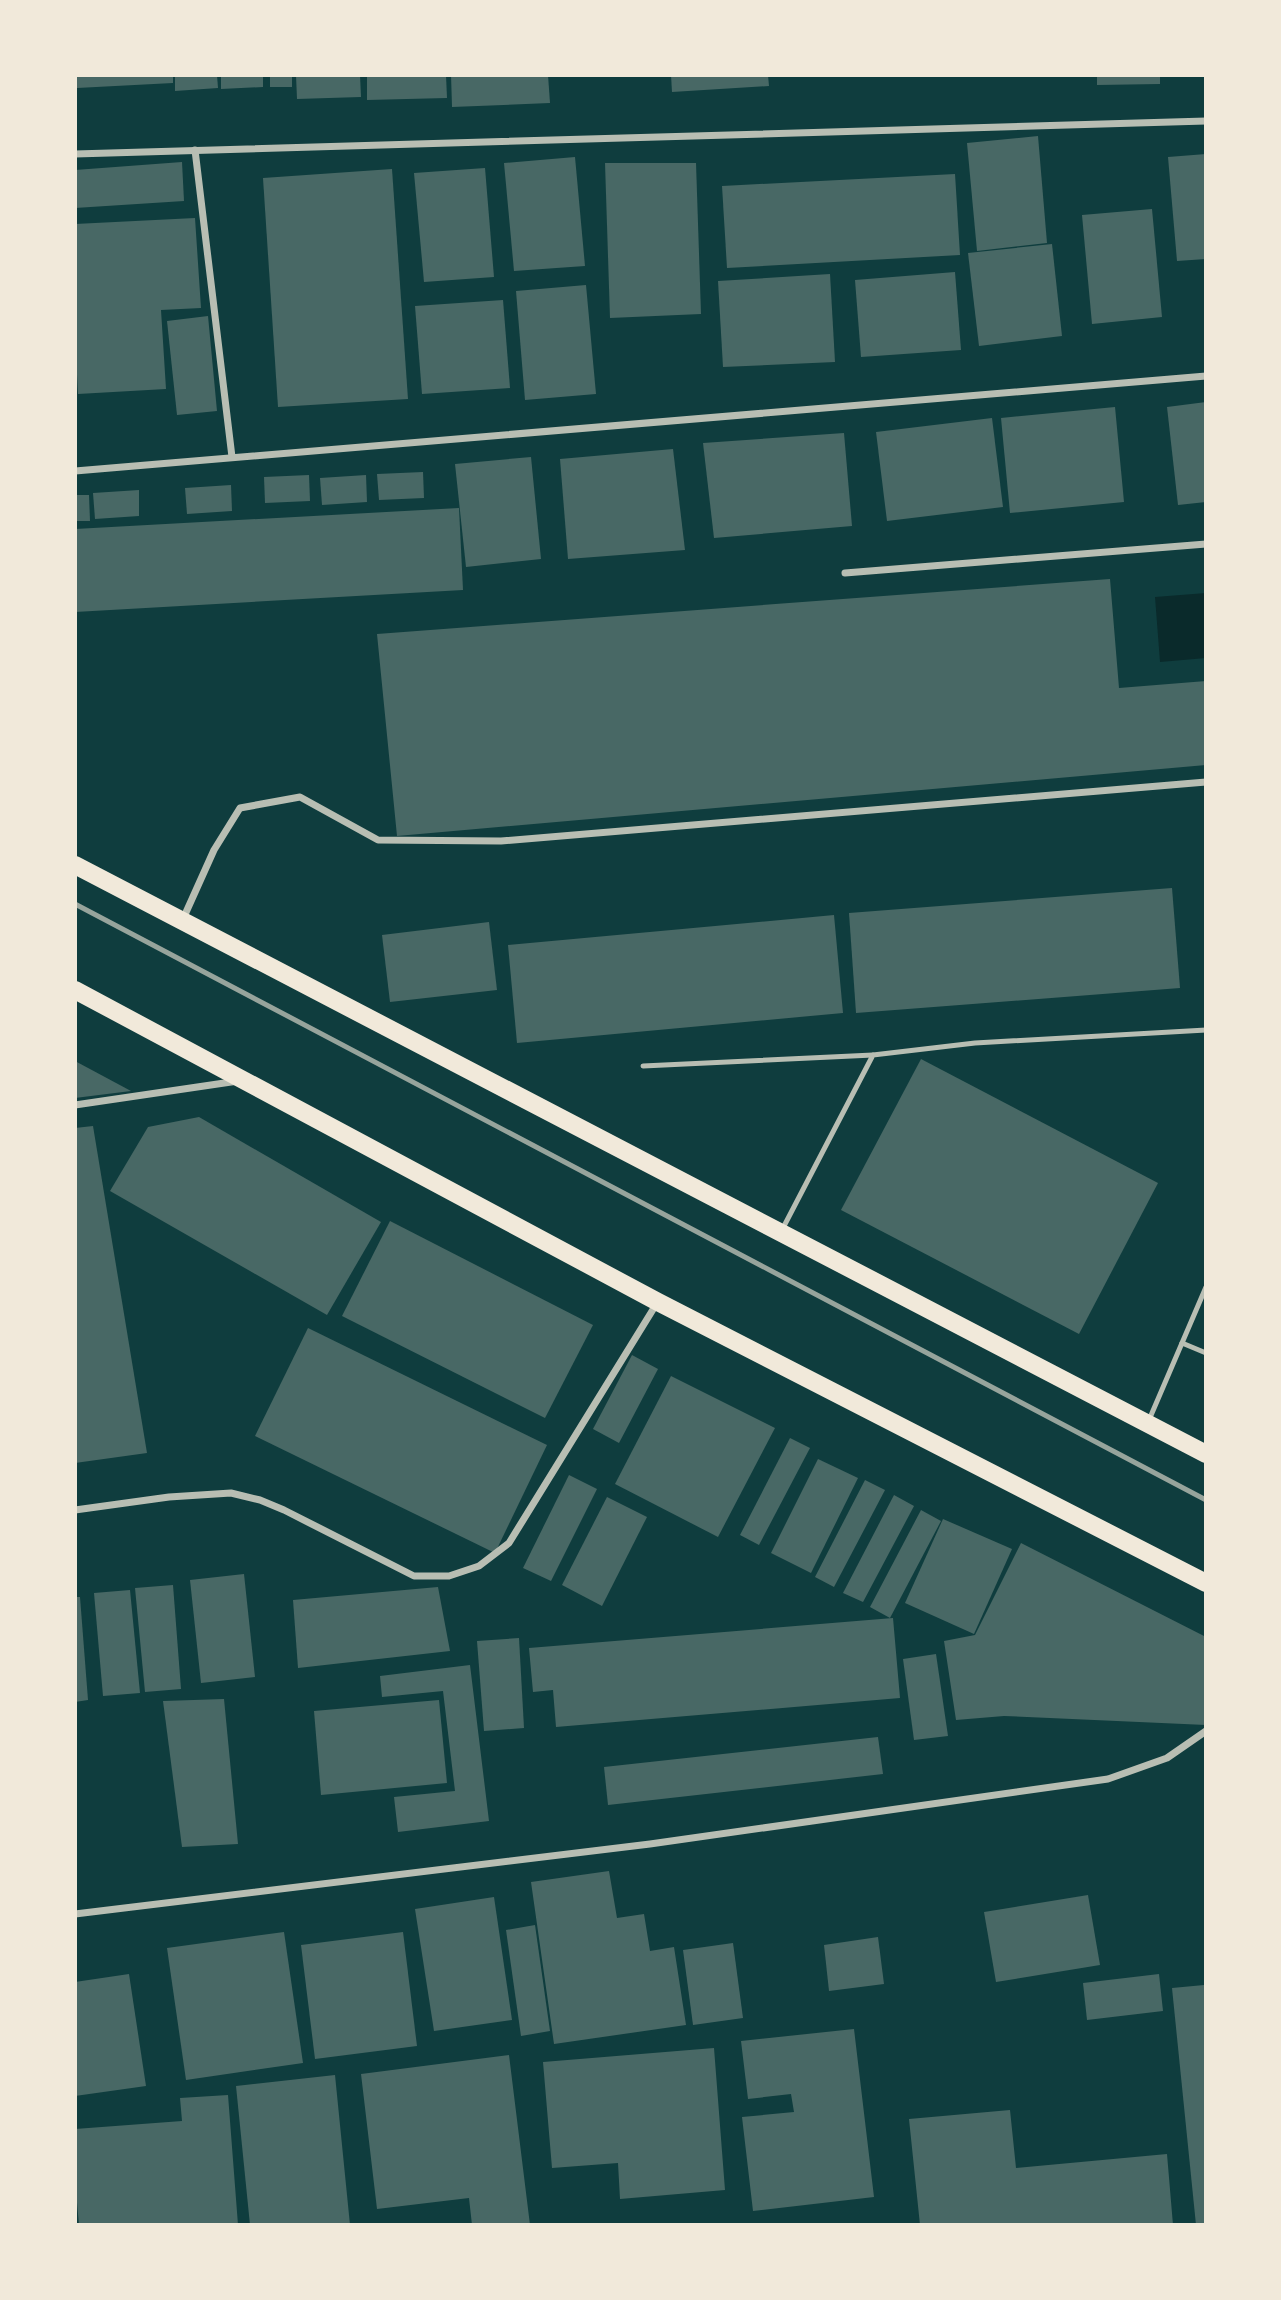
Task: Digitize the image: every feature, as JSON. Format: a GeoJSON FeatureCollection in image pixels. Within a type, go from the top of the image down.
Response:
{"type":"FeatureCollection","features":[{"type":"Feature","properties":{"kind":"main road"},"geometry":{"type":"LineString","coordinates":[[75,865],[1206,1454]]}},
{"type":"Feature","properties":{"kind":"main road"},"geometry":{"type":"LineString","coordinates":[[75,990],[658,1302],[1206,1583]]}},
{"type":"Feature","properties":{"kind":"street"},"geometry":{"type":"LineString","coordinates":[[75,154],[1206,121]]}},
{"type":"Feature","properties":{"kind":"street"},"geometry":{"type":"LineString","coordinates":[[195,150],[232,457]]}},
{"type":"Feature","properties":{"kind":"street"},"geometry":{"type":"LineString","coordinates":[[75,471],[1206,376]]}},
{"type":"Feature","properties":{"kind":"street"},"geometry":{"type":"LineString","coordinates":[[845,573],[1206,544]]}},
{"type":"Feature","properties":{"kind":"street"},"geometry":{"type":"LineString","coordinates":[[182,920],[214,850],[240,808],[300,797],[378,840],[501,841],[1206,782]]}},
{"type":"Feature","properties":{"kind":"street"},"geometry":{"type":"LineString","coordinates":[[75,1105],[242,1080]]}},
{"type":"Feature","properties":{"kind":"street"},"geometry":{"type":"LineString","coordinates":[[75,1510],[169,1497],[231,1493],[260,1500],[284,1510],[414,1576],[449,1576],[479,1566],[509,1544],[658,1302]]}},
{"type":"Feature","properties":{"kind":"street"},"geometry":{"type":"LineString","coordinates":[[75,1914],[650,1844],[1108,1779],[1167,1758],[1206,1731]]}},
{"type":"Feature","properties":{"kind":"lane"},"geometry":{"type":"LineString","coordinates":[[643,1066],[873,1055],[975,1043],[1206,1030]]}},
{"type":"Feature","properties":{"kind":"lane"},"geometry":{"type":"LineString","coordinates":[[781,1232],[873,1055]]}},
{"type":"Feature","properties":{"kind":"lane"},"geometry":{"type":"LineString","coordinates":[[1148,1423],[1206,1287]]}},
{"type":"Feature","properties":{"kind":"lane"},"geometry":{"type":"LineString","coordinates":[[1182,1343],[1206,1353]]}},
{"type":"Feature","properties":{"kind":"water"},"geometry":{"type":"Polygon","coordinates":[[[1206,593],[1206,658],[1160,662],[1155,597],[1206,593]]]}},
{"type":"Feature","properties":{"kind":"building"},"geometry":{"type":"Polygon","coordinates":[[[76,75],[173,75],[173,83],[77,88],[76,75]]]}},
{"type":"Feature","properties":{"kind":"building"},"geometry":{"type":"Polygon","coordinates":[[[175,75],[217,75],[218,88],[175,91],[175,75]]]}},
{"type":"Feature","properties":{"kind":"building"},"geometry":{"type":"Polygon","coordinates":[[[221,75],[263,75],[263,87],[221,89],[221,75]]]}},
{"type":"Feature","properties":{"kind":"building"},"geometry":{"type":"Polygon","coordinates":[[[270,75],[292,75],[292,87],[270,87],[270,75]]]}},
{"type":"Feature","properties":{"kind":"building"},"geometry":{"type":"Polygon","coordinates":[[[296,75],[360,75],[361,97],[297,99],[296,75]]]}},
{"type":"Feature","properties":{"kind":"building"},"geometry":{"type":"Polygon","coordinates":[[[367,75],[446,75],[447,98],[367,100],[367,75]]]}},
{"type":"Feature","properties":{"kind":"building"},"geometry":{"type":"Polygon","coordinates":[[[451,75],[548,75],[550,103],[452,107],[451,75]]]}},
{"type":"Feature","properties":{"kind":"building"},"geometry":{"type":"Polygon","coordinates":[[[671,75],[768,75],[769,86],[672,92],[671,75]]]}},
{"type":"Feature","properties":{"kind":"building"},"geometry":{"type":"Polygon","coordinates":[[[1097,75],[1160,75],[1160,84],[1097,85],[1097,75]]]}},
{"type":"Feature","properties":{"kind":"building"},"geometry":{"type":"Polygon","coordinates":[[[1038,136],[1047,243],[977,251],[967,143],[1038,136]]]}},
{"type":"Feature","properties":{"kind":"building"},"geometry":{"type":"Polygon","coordinates":[[[1206,154],[1206,259],[1177,261],[1168,157],[1206,154]]]}},
{"type":"Feature","properties":{"kind":"building"},"geometry":{"type":"Polygon","coordinates":[[[575,157],[585,266],[514,271],[504,163],[575,157]]]}},
{"type":"Feature","properties":{"kind":"building"},"geometry":{"type":"Polygon","coordinates":[[[182,162],[184,201],[75,208],[75,170],[182,162]]]}},
{"type":"Feature","properties":{"kind":"building"},"geometry":{"type":"Polygon","coordinates":[[[605,163],[696,163],[701,314],[610,318],[605,163]]]}},
{"type":"Feature","properties":{"kind":"building"},"geometry":{"type":"Polygon","coordinates":[[[485,168],[494,277],[424,282],[414,173],[485,168]]]}},
{"type":"Feature","properties":{"kind":"building"},"geometry":{"type":"Polygon","coordinates":[[[392,169],[408,399],[278,407],[263,178],[392,169]]]}},
{"type":"Feature","properties":{"kind":"building"},"geometry":{"type":"Polygon","coordinates":[[[955,174],[960,255],[727,268],[722,186],[955,174]]]}},
{"type":"Feature","properties":{"kind":"building"},"geometry":{"type":"Polygon","coordinates":[[[1152,209],[1162,317],[1092,324],[1082,215],[1152,209]]]}},
{"type":"Feature","properties":{"kind":"building"},"geometry":{"type":"Polygon","coordinates":[[[195,218],[201,308],[161,310],[166,389],[78,394],[75,224],[195,218]]]}},
{"type":"Feature","properties":{"kind":"building"},"geometry":{"type":"Polygon","coordinates":[[[1052,244],[1062,336],[979,346],[968,253],[1052,244]]]}},
{"type":"Feature","properties":{"kind":"building"},"geometry":{"type":"Polygon","coordinates":[[[955,272],[961,350],[861,357],[855,280],[955,272]]]}},
{"type":"Feature","properties":{"kind":"building"},"geometry":{"type":"Polygon","coordinates":[[[830,274],[835,362],[723,367],[718,281],[830,274]]]}},
{"type":"Feature","properties":{"kind":"building"},"geometry":{"type":"Polygon","coordinates":[[[586,285],[596,394],[525,400],[516,291],[586,285]]]}},
{"type":"Feature","properties":{"kind":"building"},"geometry":{"type":"Polygon","coordinates":[[[503,300],[510,388],[422,394],[415,306],[503,300]]]}},
{"type":"Feature","properties":{"kind":"building"},"geometry":{"type":"Polygon","coordinates":[[[208,316],[217,411],[177,415],[167,321],[208,316]]]}},
{"type":"Feature","properties":{"kind":"building"},"geometry":{"type":"Polygon","coordinates":[[[1206,402],[1206,502],[1178,505],[1167,407],[1206,402]]]}},
{"type":"Feature","properties":{"kind":"building"},"geometry":{"type":"Polygon","coordinates":[[[1115,407],[1124,502],[1010,513],[1001,418],[1115,407]]]}},
{"type":"Feature","properties":{"kind":"building"},"geometry":{"type":"Polygon","coordinates":[[[992,418],[1003,507],[887,521],[876,432],[992,418]]]}},
{"type":"Feature","properties":{"kind":"building"},"geometry":{"type":"Polygon","coordinates":[[[844,433],[852,526],[714,538],[703,443],[844,433]]]}},
{"type":"Feature","properties":{"kind":"building"},"geometry":{"type":"Polygon","coordinates":[[[673,449],[685,550],[568,559],[560,459],[673,449]]]}},
{"type":"Feature","properties":{"kind":"building"},"geometry":{"type":"Polygon","coordinates":[[[531,457],[541,559],[466,567],[455,464],[531,457]]]}},
{"type":"Feature","properties":{"kind":"building"},"geometry":{"type":"Polygon","coordinates":[[[423,472],[424,498],[379,500],[377,474],[423,472]]]}},
{"type":"Feature","properties":{"kind":"building"},"geometry":{"type":"Polygon","coordinates":[[[309,475],[310,501],[265,503],[264,477],[309,475]]]}},
{"type":"Feature","properties":{"kind":"building"},"geometry":{"type":"Polygon","coordinates":[[[366,475],[367,502],[322,505],[320,478],[366,475]]]}},
{"type":"Feature","properties":{"kind":"building"},"geometry":{"type":"Polygon","coordinates":[[[231,485],[232,511],[187,514],[185,488],[231,485]]]}},
{"type":"Feature","properties":{"kind":"building"},"geometry":{"type":"Polygon","coordinates":[[[139,490],[139,516],[95,519],[93,493],[139,490]]]}},
{"type":"Feature","properties":{"kind":"building"},"geometry":{"type":"Polygon","coordinates":[[[75,495],[89,495],[90,521],[75,521],[75,495]]]}},
{"type":"Feature","properties":{"kind":"building"},"geometry":{"type":"Polygon","coordinates":[[[459,508],[463,590],[75,612],[75,529],[459,508]]]}},
{"type":"Feature","properties":{"kind":"building"},"geometry":{"type":"Polygon","coordinates":[[[1110,579],[1119,688],[1206,681],[1206,765],[397,836],[377,634],[1110,579]]]}},
{"type":"Feature","properties":{"kind":"building"},"geometry":{"type":"Polygon","coordinates":[[[1172,888],[1180,988],[856,1013],[849,913],[1172,888]]]}},
{"type":"Feature","properties":{"kind":"building"},"geometry":{"type":"Polygon","coordinates":[[[834,915],[843,1013],[517,1043],[508,945],[834,915]]]}},
{"type":"Feature","properties":{"kind":"building"},"geometry":{"type":"Polygon","coordinates":[[[489,922],[497,990],[390,1002],[382,935],[489,922]]]}},
{"type":"Feature","properties":{"kind":"building"},"geometry":{"type":"Polygon","coordinates":[[[921,1059],[1158,1183],[1079,1334],[841,1210],[921,1059]]]}},
{"type":"Feature","properties":{"kind":"building"},"geometry":{"type":"Polygon","coordinates":[[[75,1061],[131,1091],[75,1098],[75,1061]]]}},
{"type":"Feature","properties":{"kind":"building"},"geometry":{"type":"Polygon","coordinates":[[[199,1117],[381,1222],[327,1315],[110,1191],[148,1127],[199,1117]]]}},
{"type":"Feature","properties":{"kind":"building"},"geometry":{"type":"Polygon","coordinates":[[[93,1126],[147,1453],[75,1463],[75,1128],[93,1126]]]}},
{"type":"Feature","properties":{"kind":"building"},"geometry":{"type":"Polygon","coordinates":[[[390,1221],[593,1325],[545,1418],[342,1316],[390,1221]]]}},
{"type":"Feature","properties":{"kind":"building"},"geometry":{"type":"Polygon","coordinates":[[[308,1328],[547,1445],[495,1553],[255,1436],[308,1328]]]}},
{"type":"Feature","properties":{"kind":"building"},"geometry":{"type":"Polygon","coordinates":[[[632,1355],[658,1369],[619,1443],[593,1429],[632,1355]]]}},
{"type":"Feature","properties":{"kind":"building"},"geometry":{"type":"Polygon","coordinates":[[[671,1376],[775,1428],[718,1537],[615,1484],[671,1376]]]}},
{"type":"Feature","properties":{"kind":"building"},"geometry":{"type":"Polygon","coordinates":[[[790,1438],[810,1448],[759,1545],[740,1535],[790,1438]]]}},
{"type":"Feature","properties":{"kind":"building"},"geometry":{"type":"Polygon","coordinates":[[[818,1459],[858,1478],[811,1573],[771,1553],[818,1459]]]}},
{"type":"Feature","properties":{"kind":"building"},"geometry":{"type":"Polygon","coordinates":[[[569,1475],[597,1489],[551,1581],[523,1568],[569,1475]]]}},
{"type":"Feature","properties":{"kind":"building"},"geometry":{"type":"Polygon","coordinates":[[[865,1480],[885,1490],[834,1587],[815,1577],[865,1480]]]}},
{"type":"Feature","properties":{"kind":"building"},"geometry":{"type":"Polygon","coordinates":[[[894,1495],[914,1506],[863,1602],[843,1593],[894,1495]]]}},
{"type":"Feature","properties":{"kind":"building"},"geometry":{"type":"Polygon","coordinates":[[[607,1497],[647,1517],[602,1606],[562,1585],[607,1497]]]}},
{"type":"Feature","properties":{"kind":"building"},"geometry":{"type":"Polygon","coordinates":[[[921,1510],[941,1521],[890,1618],[870,1607],[921,1510]]]}},
{"type":"Feature","properties":{"kind":"building"},"geometry":{"type":"Polygon","coordinates":[[[943,1519],[1012,1549],[974,1634],[905,1603],[943,1519]]]}},
{"type":"Feature","properties":{"kind":"building"},"geometry":{"type":"Polygon","coordinates":[[[1021,1543],[1206,1637],[1206,1725],[1004,1716],[956,1720],[944,1641],[975,1635],[1021,1543]]]}},
{"type":"Feature","properties":{"kind":"building"},"geometry":{"type":"Polygon","coordinates":[[[244,1574],[255,1677],[201,1683],[190,1580],[244,1574]]]}},
{"type":"Feature","properties":{"kind":"building"},"geometry":{"type":"Polygon","coordinates":[[[173,1585],[181,1689],[145,1692],[135,1588],[173,1585]]]}},
{"type":"Feature","properties":{"kind":"building"},"geometry":{"type":"Polygon","coordinates":[[[438,1587],[450,1651],[298,1668],[293,1600],[438,1587]]]}},
{"type":"Feature","properties":{"kind":"building"},"geometry":{"type":"Polygon","coordinates":[[[130,1590],[140,1693],[103,1696],[94,1593],[130,1590]]]}},
{"type":"Feature","properties":{"kind":"building"},"geometry":{"type":"Polygon","coordinates":[[[75,1597],[80,1597],[88,1700],[75,1702],[75,1597]]]}},
{"type":"Feature","properties":{"kind":"building"},"geometry":{"type":"Polygon","coordinates":[[[893,1618],[900,1698],[556,1727],[553,1690],[533,1692],[529,1648],[893,1618]]]}},
{"type":"Feature","properties":{"kind":"building"},"geometry":{"type":"Polygon","coordinates":[[[519,1638],[524,1728],[484,1731],[477,1641],[519,1638]]]}},
{"type":"Feature","properties":{"kind":"building"},"geometry":{"type":"Polygon","coordinates":[[[936,1654],[948,1736],[914,1740],[903,1659],[936,1654]]]}},
{"type":"Feature","properties":{"kind":"building"},"geometry":{"type":"Polygon","coordinates":[[[470,1665],[489,1821],[398,1832],[394,1797],[455,1791],[443,1691],[382,1697],[380,1676],[470,1665]]]}},
{"type":"Feature","properties":{"kind":"building"},"geometry":{"type":"Polygon","coordinates":[[[224,1699],[238,1844],[182,1847],[163,1701],[224,1699]]]}},
{"type":"Feature","properties":{"kind":"building"},"geometry":{"type":"Polygon","coordinates":[[[439,1700],[447,1783],[321,1795],[314,1711],[439,1700]]]}},
{"type":"Feature","properties":{"kind":"building"},"geometry":{"type":"Polygon","coordinates":[[[878,1737],[883,1774],[608,1805],[604,1767],[878,1737]]]}},
{"type":"Feature","properties":{"kind":"building"},"geometry":{"type":"Polygon","coordinates":[[[609,1871],[617,1918],[644,1914],[650,1951],[674,1947],[686,2025],[554,2044],[531,1882],[609,1871]]]}},
{"type":"Feature","properties":{"kind":"building"},"geometry":{"type":"Polygon","coordinates":[[[1088,1895],[1100,1965],[996,1982],[984,1912],[1088,1895]]]}},
{"type":"Feature","properties":{"kind":"building"},"geometry":{"type":"Polygon","coordinates":[[[494,1897],[512,2020],[434,2031],[415,1909],[494,1897]]]}},
{"type":"Feature","properties":{"kind":"building"},"geometry":{"type":"Polygon","coordinates":[[[535,1925],[550,2031],[521,2036],[506,1930],[535,1925]]]}},
{"type":"Feature","properties":{"kind":"building"},"geometry":{"type":"Polygon","coordinates":[[[284,1932],[303,2063],[186,2080],[167,1948],[284,1932]]]}},
{"type":"Feature","properties":{"kind":"building"},"geometry":{"type":"Polygon","coordinates":[[[403,1932],[417,2046],[315,2059],[301,1945],[403,1932]]]}},
{"type":"Feature","properties":{"kind":"building"},"geometry":{"type":"Polygon","coordinates":[[[878,1937],[884,1984],[829,1991],[824,1945],[878,1937]]]}},
{"type":"Feature","properties":{"kind":"building"},"geometry":{"type":"Polygon","coordinates":[[[733,1943],[743,2018],[693,2025],[683,1950],[733,1943]]]}},
{"type":"Feature","properties":{"kind":"building"},"geometry":{"type":"Polygon","coordinates":[[[129,1974],[146,2086],[75,2096],[75,1982],[129,1974]]]}},
{"type":"Feature","properties":{"kind":"building"},"geometry":{"type":"Polygon","coordinates":[[[1159,1974],[1163,2011],[1087,2020],[1083,1983],[1159,1974]]]}},
{"type":"Feature","properties":{"kind":"building"},"geometry":{"type":"Polygon","coordinates":[[[1204,1985],[1206,2225],[1196,2225],[1172,1988],[1204,1985]]]}},
{"type":"Feature","properties":{"kind":"building"},"geometry":{"type":"Polygon","coordinates":[[[854,2029],[874,2197],[753,2211],[742,2117],[794,2112],[791,2094],[748,2099],[741,2041],[854,2029]]]}},
{"type":"Feature","properties":{"kind":"building"},"geometry":{"type":"Polygon","coordinates":[[[714,2048],[725,2190],[620,2199],[618,2163],[552,2168],[543,2062],[714,2048]]]}},
{"type":"Feature","properties":{"kind":"building"},"geometry":{"type":"Polygon","coordinates":[[[509,2055],[530,2225],[472,2225],[469,2198],[377,2209],[361,2074],[509,2055]]]}},
{"type":"Feature","properties":{"kind":"building"},"geometry":{"type":"Polygon","coordinates":[[[335,2075],[350,2225],[250,2225],[236,2086],[335,2075]]]}},
{"type":"Feature","properties":{"kind":"building"},"geometry":{"type":"Polygon","coordinates":[[[228,2095],[238,2225],[79,2225],[75,2180],[75,2129],[182,2121],[180,2098],[228,2095]]]}},
{"type":"Feature","properties":{"kind":"building"},"geometry":{"type":"Polygon","coordinates":[[[1010,2110],[1016,2168],[1167,2154],[1173,2225],[920,2225],[909,2119],[1010,2110]]]}},
{"type":"Feature","properties":{"kind":"railway"},"geometry":{"type":"LineString","coordinates":[[75,904],[1206,1500]]}}]}
